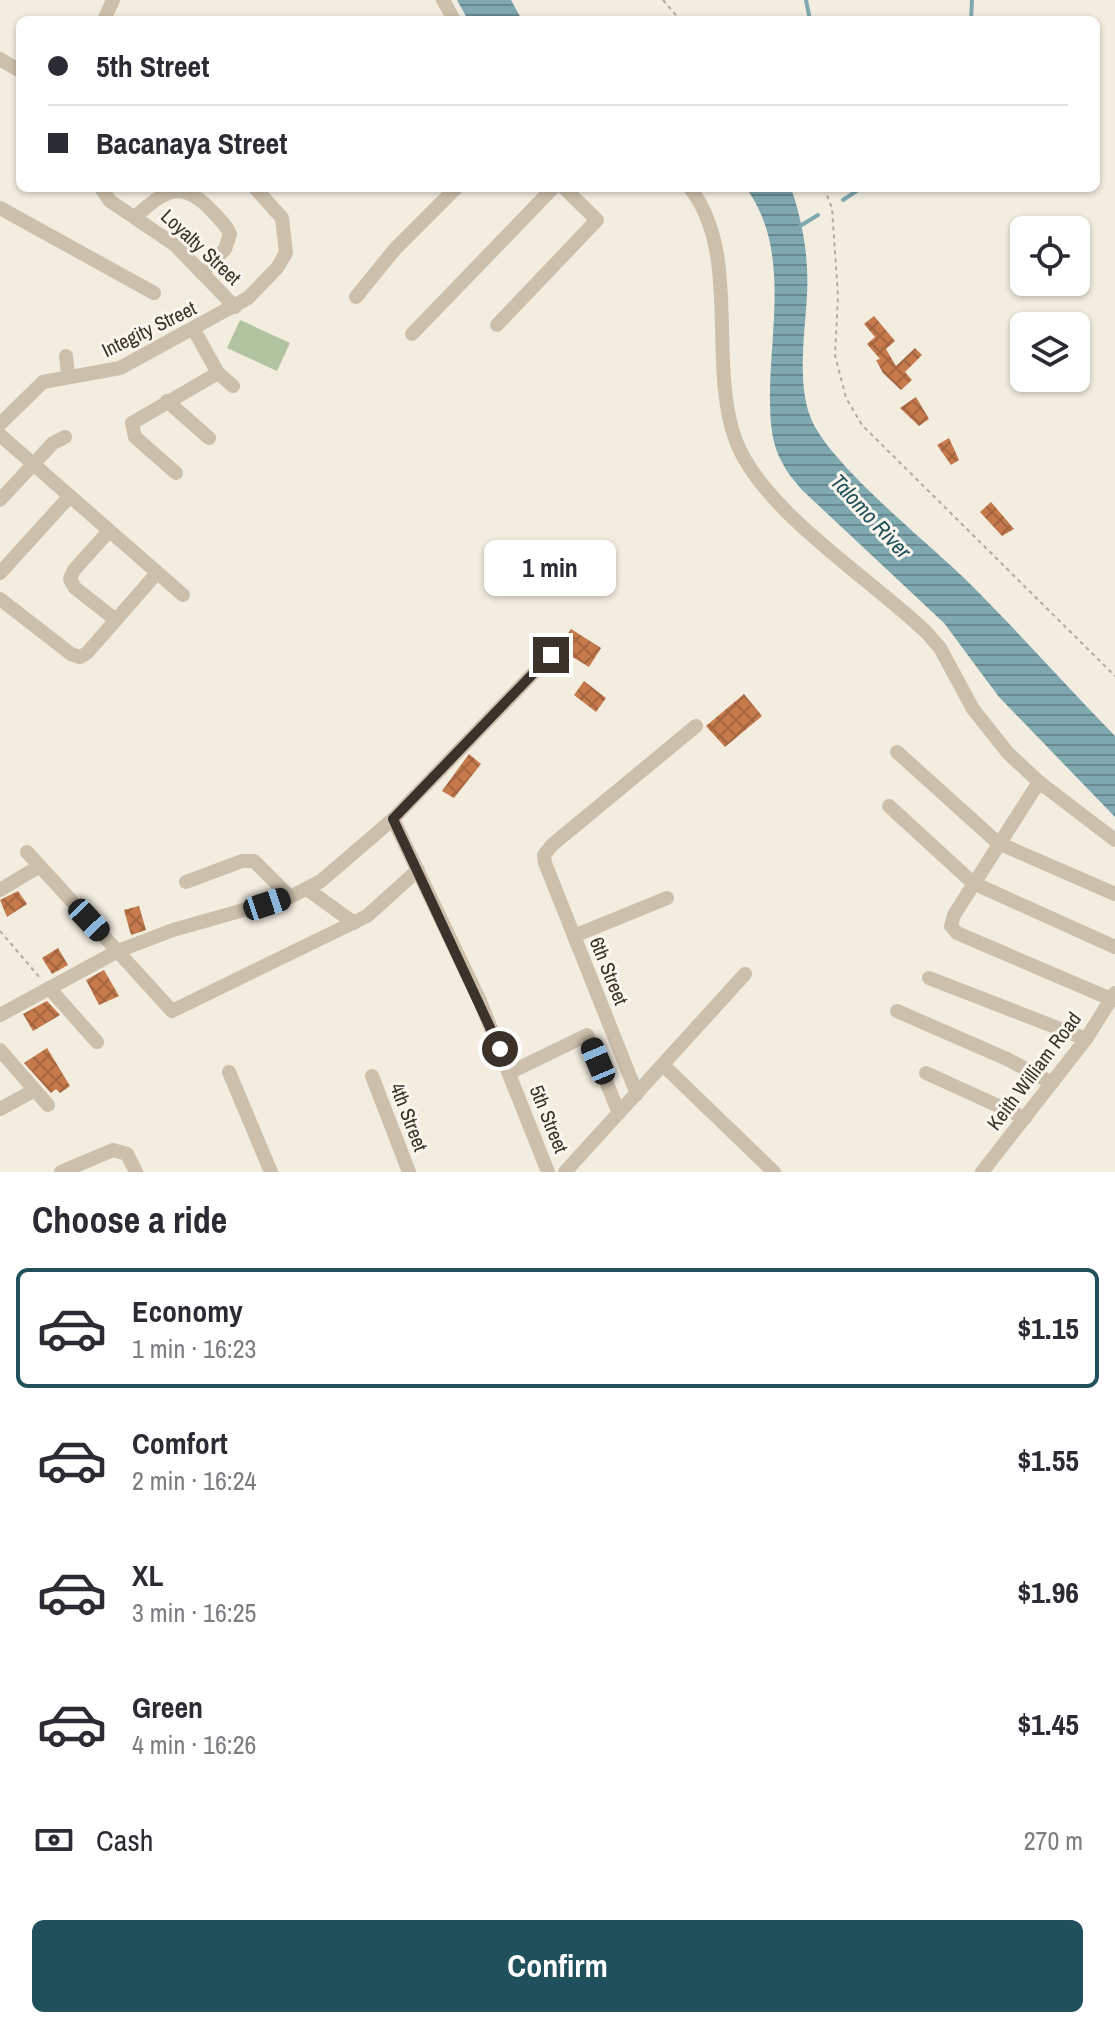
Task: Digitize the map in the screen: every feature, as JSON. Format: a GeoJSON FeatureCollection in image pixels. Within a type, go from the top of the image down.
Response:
{"type":"FeatureCollection","features":[{"type":"Feature","properties":{"kind":"street","name":"Loyalty Street"},"geometry":{"type":"LineString","coordinates":[[104,192],[110,201],[166,237],[235,307]]}},
{"type":"Feature","properties":{"kind":"street"},"geometry":{"type":"LineString","coordinates":[[136,216],[169,192]]}},
{"type":"Feature","properties":{"kind":"street"},"geometry":{"type":"LineString","coordinates":[[188,192],[196,194],[230,234],[225,249],[202,273]]}},
{"type":"Feature","properties":{"kind":"street","name":"Integity Street"},"geometry":{"type":"LineString","coordinates":[[0,424],[31,390],[43,382],[68,375],[97,374],[120,368],[235,307],[282,261],[286,234],[277,209],[259,192]]}},
{"type":"Feature","properties":{"kind":"street"},"geometry":{"type":"LineString","coordinates":[[356,297],[395,249],[452,192]]}},
{"type":"Feature","properties":{"kind":"street"},"geometry":{"type":"LineString","coordinates":[[412,334],[549,192]]}},
{"type":"Feature","properties":{"kind":"street"},"geometry":{"type":"LineString","coordinates":[[497,325],[597,220],[568,192]]}},
{"type":"Feature","properties":{"kind":"street"},"geometry":{"type":"LineString","coordinates":[[692,192],[710,225],[718,277],[726,399],[737,444],[749,466],[806,527],[927,633],[940,648],[973,709],[1008,753],[1039,782],[1115,840]]}},
{"type":"Feature","properties":{"kind":"street"},"geometry":{"type":"LineString","coordinates":[[0,208],[154,293]]}},
{"type":"Feature","properties":{"kind":"street"},"geometry":{"type":"LineString","coordinates":[[194,330],[218,373],[233,386]]}},
{"type":"Feature","properties":{"kind":"street"},"geometry":{"type":"LineString","coordinates":[[66,356],[68,375]]}},
{"type":"Feature","properties":{"kind":"street"},"geometry":{"type":"LineString","coordinates":[[176,473],[130,429],[138,417],[218,373]]}},
{"type":"Feature","properties":{"kind":"street"},"geometry":{"type":"LineString","coordinates":[[167,401],[209,438]]}},
{"type":"Feature","properties":{"kind":"street"},"geometry":{"type":"LineString","coordinates":[[0,435],[183,595]]}},
{"type":"Feature","properties":{"kind":"street"},"geometry":{"type":"LineString","coordinates":[[0,500],[53,443],[65,437]]}},
{"type":"Feature","properties":{"kind":"street"},"geometry":{"type":"LineString","coordinates":[[0,573],[70,496]]}},
{"type":"Feature","properties":{"kind":"street"},"geometry":{"type":"LineString","coordinates":[[109,531],[74,570],[70,579],[75,588],[116,620]]}},
{"type":"Feature","properties":{"kind":"street"},"geometry":{"type":"LineString","coordinates":[[0,599],[75,656],[87,653],[157,573]]}},
{"type":"Feature","properties":{"kind":"street"},"geometry":{"type":"LineString","coordinates":[[0,1015],[118,951],[173,930],[290,897],[335,871],[393,819],[551,655]]}},
{"type":"Feature","properties":{"kind":"street","name":"6th Street"},"geometry":{"type":"LineString","coordinates":[[637,1094],[544,855],[552,845],[696,726]]}},
{"type":"Feature","properties":{"kind":"street"},"geometry":{"type":"LineString","coordinates":[[897,752],[998,843],[1115,894]]}},
{"type":"Feature","properties":{"kind":"street"},"geometry":{"type":"LineString","coordinates":[[1039,782],[954,915],[953,930],[1113,996]]}},
{"type":"Feature","properties":{"kind":"street"},"geometry":{"type":"LineString","coordinates":[[889,806],[973,883],[1115,947]]}},
{"type":"Feature","properties":{"kind":"street","name":"5th Street"},"geometry":{"type":"LineString","coordinates":[[393,819],[509,1073],[548,1172]]}},
{"type":"Feature","properties":{"kind":"street"},"geometry":{"type":"LineString","coordinates":[[27,852],[172,1011],[354,923],[377,909],[418,870]]}},
{"type":"Feature","properties":{"kind":"street"},"geometry":{"type":"LineString","coordinates":[[186,882],[242,861],[254,861],[290,897]]}},
{"type":"Feature","properties":{"kind":"street"},"geometry":{"type":"LineString","coordinates":[[0,890],[38,867]]}},
{"type":"Feature","properties":{"kind":"street"},"geometry":{"type":"LineString","coordinates":[[307,889],[354,923]]}},
{"type":"Feature","properties":{"kind":"street"},"geometry":{"type":"LineString","coordinates":[[574,936],[667,898]]}},
{"type":"Feature","properties":{"kind":"street"},"geometry":{"type":"LineString","coordinates":[[565,1172],[745,974]]}},
{"type":"Feature","properties":{"kind":"street"},"geometry":{"type":"LineString","coordinates":[[929,978],[1086,1039]]}},
{"type":"Feature","properties":{"kind":"street"},"geometry":{"type":"LineString","coordinates":[[49,988],[97,1042]]}},
{"type":"Feature","properties":{"kind":"street","name":"Keith William Road"},"geometry":{"type":"LineString","coordinates":[[982,1172],[1086,1039],[1113,996]]}},
{"type":"Feature","properties":{"kind":"street"},"geometry":{"type":"LineString","coordinates":[[897,1011],[1007,1059],[1052,1083]]}},
{"type":"Feature","properties":{"kind":"street"},"geometry":{"type":"LineString","coordinates":[[509,1073],[587,1035],[619,1113]]}},
{"type":"Feature","properties":{"kind":"street"},"geometry":{"type":"LineString","coordinates":[[0,1050],[48,1105]]}},
{"type":"Feature","properties":{"kind":"street"},"geometry":{"type":"LineString","coordinates":[[663,1065],[774,1172]]}},
{"type":"Feature","properties":{"kind":"street"},"geometry":{"type":"LineString","coordinates":[[229,1072],[271,1172]]}},
{"type":"Feature","properties":{"kind":"street"},"geometry":{"type":"LineString","coordinates":[[926,1073],[1025,1118]]}},
{"type":"Feature","properties":{"kind":"street","name":"4th Street"},"geometry":{"type":"LineString","coordinates":[[372,1076],[409,1172]]}},
{"type":"Feature","properties":{"kind":"street"},"geometry":{"type":"LineString","coordinates":[[0,1109],[35,1090]]}},
{"type":"Feature","properties":{"kind":"street"},"geometry":{"type":"LineString","coordinates":[[61,1172],[105,1152],[120,1151],[127,1154],[136,1172]]}},
{"type":"Feature","properties":{"kind":"path"},"geometry":{"type":"LineString","coordinates":[[663,0],[677,16]]}},
{"type":"Feature","properties":{"kind":"path"},"geometry":{"type":"LineString","coordinates":[[826,192],[832,208],[838,296],[837,365],[846,398],[862,425],[1115,676]]}},
{"type":"Feature","properties":{"kind":"path"},"geometry":{"type":"LineString","coordinates":[[0,931],[49,988]]}},
{"type":"Feature","properties":{"kind":"green space"},"geometry":{"type":"Polygon","coordinates":[[[240,320],[290,343],[277,371],[227,348],[240,320]]]}},
{"type":"Feature","properties":{"kind":"water"},"geometry":{"type":"Polygon","coordinates":[[[457,0],[511,0],[520,16],[466,16],[457,0]]]}},
{"type":"Feature","properties":{"kind":"water","name":"Talomo River"},"geometry":{"type":"Polygon","coordinates":[[[748,192],[792,192],[802,227],[807,268],[804,387],[810,416],[819,434],[856,477],[964,578],[1115,736],[1115,817],[999,697],[944,623],[801,489],[785,467],[775,447],[771,420],[773,260],[759,211],[748,192]]]}},
{"type":"Feature","properties":{"kind":"building"},"geometry":{"type":"Polygon","coordinates":[[[874,316],[895,341],[886,349],[896,366],[915,348],[922,355],[905,372],[912,380],[901,390],[883,373],[876,360],[880,359],[867,344],[875,337],[864,324],[874,316]]]}},
{"type":"Feature","properties":{"kind":"building"},"geometry":{"type":"Polygon","coordinates":[[[916,397],[929,419],[919,426],[900,408],[916,397]]]}},
{"type":"Feature","properties":{"kind":"building"},"geometry":{"type":"Polygon","coordinates":[[[949,438],[959,460],[951,465],[937,445],[949,438]]]}},
{"type":"Feature","properties":{"kind":"building"},"geometry":{"type":"Polygon","coordinates":[[[991,502],[1014,529],[1002,536],[980,512],[991,502]]]}},
{"type":"Feature","properties":{"kind":"building"},"geometry":{"type":"Polygon","coordinates":[[[571,629],[601,648],[589,667],[558,648],[571,629]]]}},
{"type":"Feature","properties":{"kind":"building"},"geometry":{"type":"Polygon","coordinates":[[[584,681],[606,698],[596,712],[574,695],[584,681]]]}},
{"type":"Feature","properties":{"kind":"building"},"geometry":{"type":"Polygon","coordinates":[[[744,694],[762,716],[725,747],[706,726],[744,694]]]}},
{"type":"Feature","properties":{"kind":"building"},"geometry":{"type":"Polygon","coordinates":[[[469,754],[481,764],[454,798],[442,791],[469,754]]]}},
{"type":"Feature","properties":{"kind":"building"},"geometry":{"type":"Polygon","coordinates":[[[18,891],[27,904],[7,917],[0,900],[18,891]]]}},
{"type":"Feature","properties":{"kind":"building"},"geometry":{"type":"Polygon","coordinates":[[[139,906],[146,930],[131,935],[124,910],[139,906]]]}},
{"type":"Feature","properties":{"kind":"building"},"geometry":{"type":"Polygon","coordinates":[[[58,948],[68,965],[52,974],[42,958],[58,948]]]}},
{"type":"Feature","properties":{"kind":"building"},"geometry":{"type":"Polygon","coordinates":[[[104,970],[119,996],[99,1005],[86,980],[104,970]]]}},
{"type":"Feature","properties":{"kind":"building"},"geometry":{"type":"Polygon","coordinates":[[[47,1001],[60,1015],[33,1031],[23,1014],[47,1001]]]}},
{"type":"Feature","properties":{"kind":"building"},"geometry":{"type":"Polygon","coordinates":[[[47,1048],[70,1086],[60,1093],[56,1089],[51,1093],[24,1063],[47,1048]]]}},
{"type":"Feature","properties":{"kind":"waterway"},"geometry":{"type":"LineString","coordinates":[[806,0],[809,16]]}},
{"type":"Feature","properties":{"kind":"waterway"},"geometry":{"type":"LineString","coordinates":[[971,16],[972,0]]}},
{"type":"Feature","properties":{"kind":"waterway"},"geometry":{"type":"LineString","coordinates":[[843,200],[855,192]]}},
{"type":"Feature","properties":{"kind":"waterway"},"geometry":{"type":"LineString","coordinates":[[800,226],[818,215]]}},
{"type":"Feature","properties":{"kind":"route"},"geometry":{"type":"LineString","coordinates":[[500,1049],[393,819],[551,655]]}}]}
